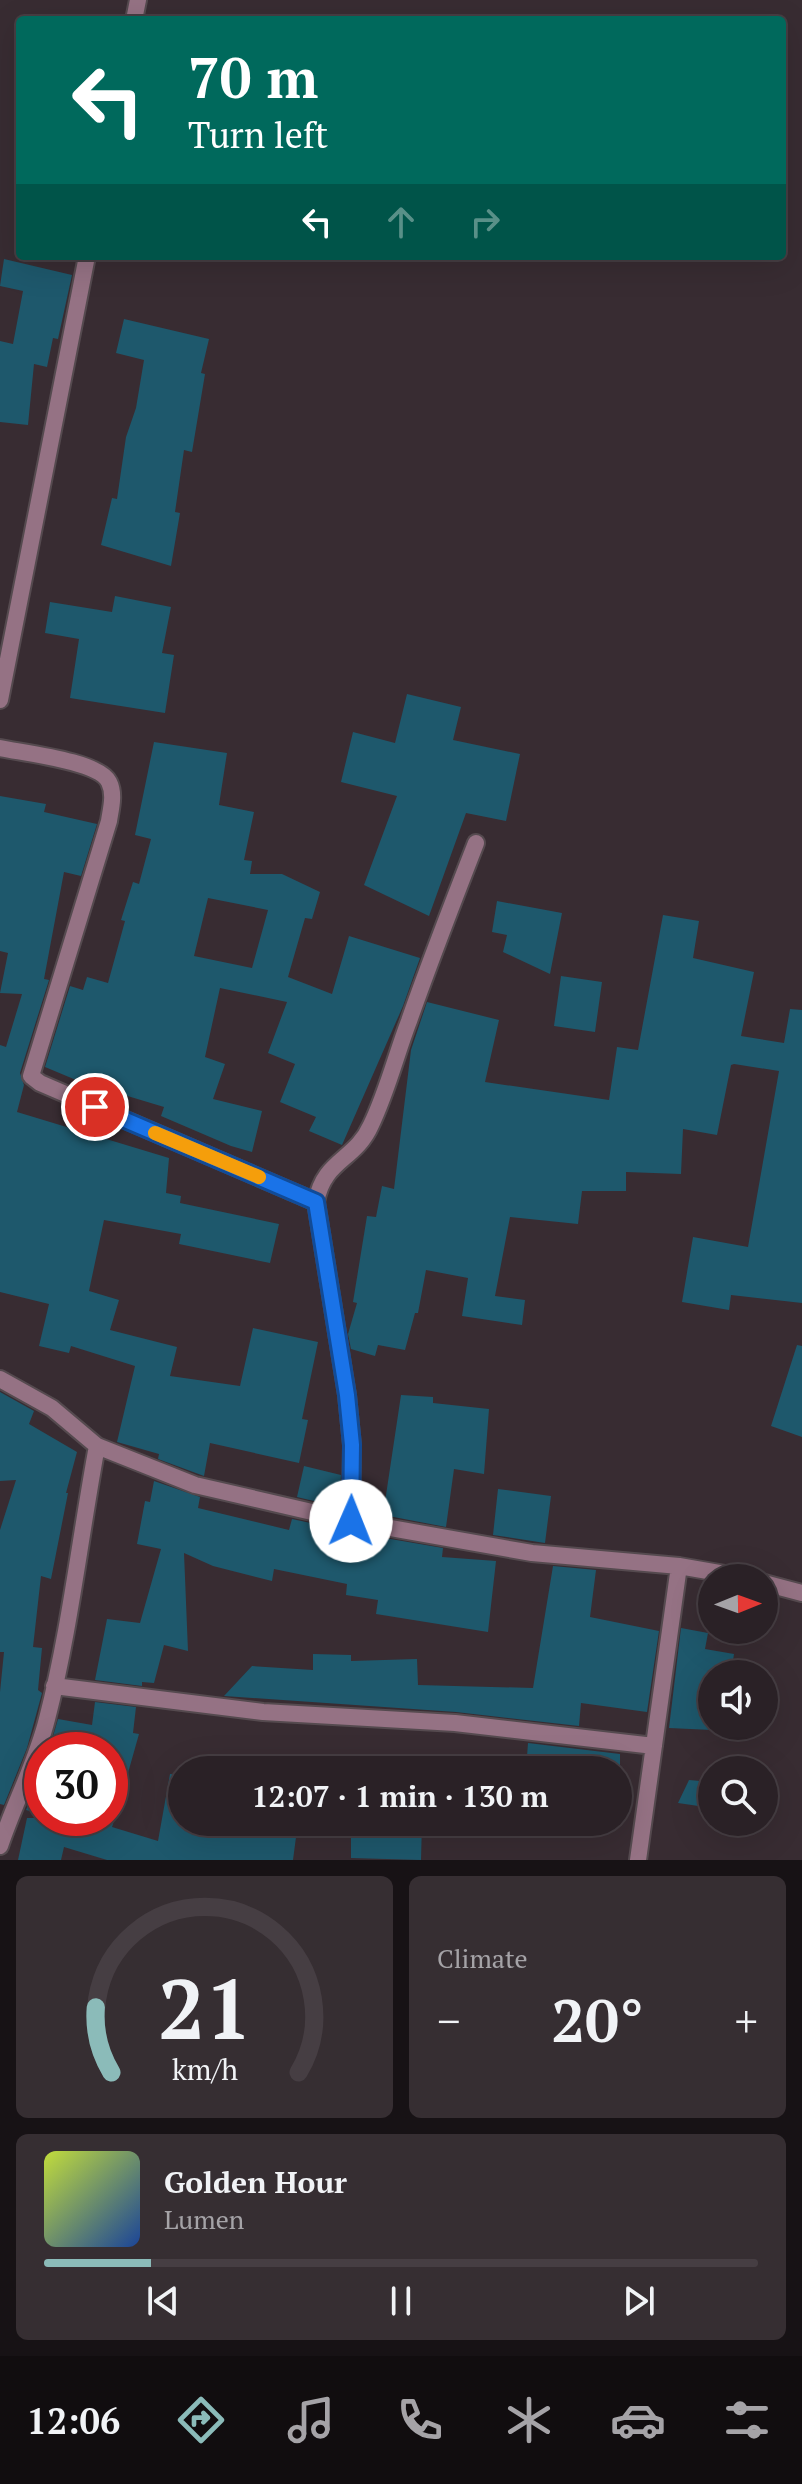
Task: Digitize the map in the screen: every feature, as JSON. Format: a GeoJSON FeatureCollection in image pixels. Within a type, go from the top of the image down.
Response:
{"type":"FeatureCollection","features":[{"type":"Feature","properties":{"kind":"street"},"geometry":{"type":"LineString","coordinates":[[0,700],[86,260]]}},
{"type":"Feature","properties":{"kind":"street"},"geometry":{"type":"LineString","coordinates":[[0,748],[80,765],[102,773],[110,784],[112,801],[109,821],[31,1076],[40,1083],[316,1202]]}},
{"type":"Feature","properties":{"kind":"street"},"geometry":{"type":"LineString","coordinates":[[351,1521],[352,1445],[316,1202],[319,1183],[332,1166],[352,1153],[372,1125],[435,946],[476,843]]}},
{"type":"Feature","properties":{"kind":"street"},"geometry":{"type":"LineString","coordinates":[[0,1379],[52,1408],[97,1446],[195,1485],[351,1521],[532,1553],[698,1569]]}},
{"type":"Feature","properties":{"kind":"street"},"geometry":{"type":"LineString","coordinates":[[0,1846],[46,1723],[97,1446]]}},
{"type":"Feature","properties":{"kind":"street"},"geometry":{"type":"LineString","coordinates":[[638,1860],[679,1566]]}},
{"type":"Feature","properties":{"kind":"street"},"geometry":{"type":"LineString","coordinates":[[778,1587],[802,1593]]}},
{"type":"Feature","properties":{"kind":"street"},"geometry":{"type":"LineString","coordinates":[[54,1686],[263,1712],[455,1723],[654,1746]]}},
{"type":"Feature","properties":{"kind":"building"},"geometry":{"type":"Polygon","coordinates":[[[4,259],[72,275],[58,339],[53,338],[47,367],[34,364],[28,425],[0,422],[0,341],[13,344],[23,291],[0,286],[4,259]]]}},
{"type":"Feature","properties":{"kind":"building"},"geometry":{"type":"Polygon","coordinates":[[[124,319],[209,339],[201,373],[205,374],[192,452],[184,450],[175,512],[180,513],[171,566],[101,545],[112,498],[117,499],[126,437],[136,408],[144,360],[116,353],[124,319]]]}},
{"type":"Feature","properties":{"kind":"building"},"geometry":{"type":"Polygon","coordinates":[[[115,596],[171,607],[162,653],[174,655],[165,713],[70,698],[79,639],[45,633],[50,602],[112,612],[115,596]]]}},
{"type":"Feature","properties":{"kind":"building"},"geometry":{"type":"Polygon","coordinates":[[[407,694],[461,707],[453,740],[520,754],[506,821],[466,813],[429,916],[364,885],[397,796],[341,782],[353,732],[395,743],[407,694]]]}},
{"type":"Feature","properties":{"kind":"building"},"geometry":{"type":"Polygon","coordinates":[[[154,742],[227,753],[219,805],[254,812],[244,860],[252,861],[250,874],[282,874],[320,892],[312,919],[305,918],[288,977],[332,994],[349,936],[420,958],[403,1006],[342,1145],[309,1131],[316,1117],[280,1102],[295,1064],[268,1053],[287,1002],[220,988],[205,1057],[225,1064],[213,1099],[262,1111],[252,1152],[161,1116],[164,1107],[100,1090],[45,1067],[70,986],[83,990],[87,977],[108,983],[125,921],[121,920],[133,882],[139,884],[151,839],[135,835],[154,742]],[[208,898],[194,956],[252,968],[268,910],[208,898]]]}},
{"type":"Feature","properties":{"kind":"building"},"geometry":{"type":"Polygon","coordinates":[[[0,796],[46,804],[44,812],[97,824],[81,876],[64,872],[44,979],[49,980],[20,1073],[24,1085],[17,1112],[169,1158],[166,1193],[181,1196],[180,1203],[279,1224],[270,1263],[179,1244],[181,1234],[104,1220],[89,1291],[119,1300],[110,1330],[177,1347],[170,1376],[240,1386],[253,1328],[318,1342],[302,1419],[308,1420],[299,1463],[210,1443],[204,1476],[158,1459],[159,1454],[117,1442],[135,1366],[71,1346],[69,1353],[39,1346],[49,1304],[0,1292],[0,1045],[6,1047],[22,994],[0,993],[8,953],[0,951],[0,796]]]}},
{"type":"Feature","properties":{"kind":"building"},"geometry":{"type":"Polygon","coordinates":[[[497,901],[562,913],[550,974],[503,952],[507,935],[492,932],[497,901]]]}},
{"type":"Feature","properties":{"kind":"building"},"geometry":{"type":"Polygon","coordinates":[[[663,915],[699,921],[693,958],[754,972],[741,1036],[784,1043],[790,1009],[802,1010],[802,1303],[731,1295],[729,1310],[682,1302],[693,1237],[748,1247],[779,1071],[734,1064],[731,1065],[717,1135],[683,1129],[681,1174],[626,1172],[626,1191],[582,1191],[578,1224],[510,1217],[495,1296],[525,1300],[522,1325],[462,1316],[468,1278],[426,1270],[418,1313],[415,1313],[405,1350],[378,1345],[375,1356],[351,1349],[348,1334],[357,1303],[353,1302],[367,1216],[376,1217],[382,1186],[394,1189],[411,1050],[427,1002],[499,1020],[485,1082],[609,1100],[617,1047],[638,1050],[663,915]]]}},
{"type":"Feature","properties":{"kind":"building"},"geometry":{"type":"Polygon","coordinates":[[[561,976],[602,982],[595,1032],[554,1026],[561,976]]]}},
{"type":"Feature","properties":{"kind":"building"},"geometry":{"type":"Polygon","coordinates":[[[797,1345],[802,1346],[802,1437],[771,1426],[797,1345]]]}},
{"type":"Feature","properties":{"kind":"building"},"geometry":{"type":"Polygon","coordinates":[[[0,1392],[34,1411],[29,1424],[77,1452],[66,1493],[51,1579],[41,1576],[33,1647],[42,1648],[38,1690],[42,1693],[31,1732],[24,1732],[24,1755],[4,1805],[0,1804],[0,1692],[4,1652],[0,1652],[0,1530],[16,1480],[0,1481],[0,1392]]]}},
{"type":"Feature","properties":{"kind":"building"},"geometry":{"type":"Polygon","coordinates":[[[401,1395],[433,1397],[433,1403],[489,1409],[484,1474],[454,1469],[446,1527],[383,1515],[401,1395]]]}},
{"type":"Feature","properties":{"kind":"building"},"geometry":{"type":"Polygon","coordinates":[[[304,1466],[341,1475],[339,1507],[297,1497],[304,1466]]]}},
{"type":"Feature","properties":{"kind":"building"},"geometry":{"type":"Polygon","coordinates":[[[154,1481],[200,1497],[198,1508],[289,1530],[292,1519],[334,1528],[333,1543],[377,1551],[379,1537],[443,1548],[442,1557],[496,1561],[488,1632],[376,1614],[378,1600],[346,1595],[347,1584],[274,1569],[272,1581],[213,1566],[184,1553],[188,1651],[164,1645],[154,1683],[142,1682],[142,1686],[95,1680],[107,1619],[140,1623],[161,1549],[137,1544],[145,1501],[150,1502],[154,1481]]]}},
{"type":"Feature","properties":{"kind":"building"},"geometry":{"type":"Polygon","coordinates":[[[498,1489],[551,1496],[545,1543],[493,1535],[498,1489]]]}},
{"type":"Feature","properties":{"kind":"building"},"geometry":{"type":"Polygon","coordinates":[[[553,1566],[596,1570],[590,1617],[659,1631],[647,1712],[581,1703],[579,1726],[456,1712],[224,1696],[252,1666],[313,1670],[313,1654],[351,1655],[351,1661],[417,1659],[418,1685],[533,1688],[553,1566]]]}},
{"type":"Feature","properties":{"kind":"building"},"geometry":{"type":"Polygon","coordinates":[[[681,1628],[698,1631],[698,1644],[706,1644],[705,1649],[734,1654],[733,1660],[698,1660],[698,1729],[669,1728],[681,1628]]]}},
{"type":"Feature","properties":{"kind":"building"},"geometry":{"type":"Polygon","coordinates":[[[95,1702],[136,1707],[133,1733],[139,1734],[128,1773],[128,1732],[54,1732],[58,1719],[92,1725],[95,1702]]]}},
{"type":"Feature","properties":{"kind":"building"},"geometry":{"type":"Polygon","coordinates":[[[528,1743],[620,1754],[620,1756],[527,1756],[528,1743]]]}},
{"type":"Feature","properties":{"kind":"building"},"geometry":{"type":"Polygon","coordinates":[[[689,1780],[698,1781],[698,1806],[678,1803],[689,1780]]]}},
{"type":"Feature","properties":{"kind":"building"},"geometry":{"type":"Polygon","coordinates":[[[168,1785],[168,1836],[296,1836],[293,1860],[107,1860],[64,1847],[61,1860],[18,1860],[24,1832],[24,1836],[128,1836],[128,1832],[158,1841],[168,1785]]]}},
{"type":"Feature","properties":{"kind":"building"},"geometry":{"type":"Polygon","coordinates":[[[351,1836],[422,1836],[421,1860],[351,1858],[351,1836]]]}},
{"type":"Feature","properties":{"kind":"slow traffic"},"geometry":{"type":"LineString","coordinates":[[155,1133],[259,1177]]}},
{"type":"Feature","properties":{"kind":"route"},"geometry":{"type":"LineString","coordinates":[[95,1107],[316,1202],[347,1395],[352,1445],[351,1521]]}}]}
